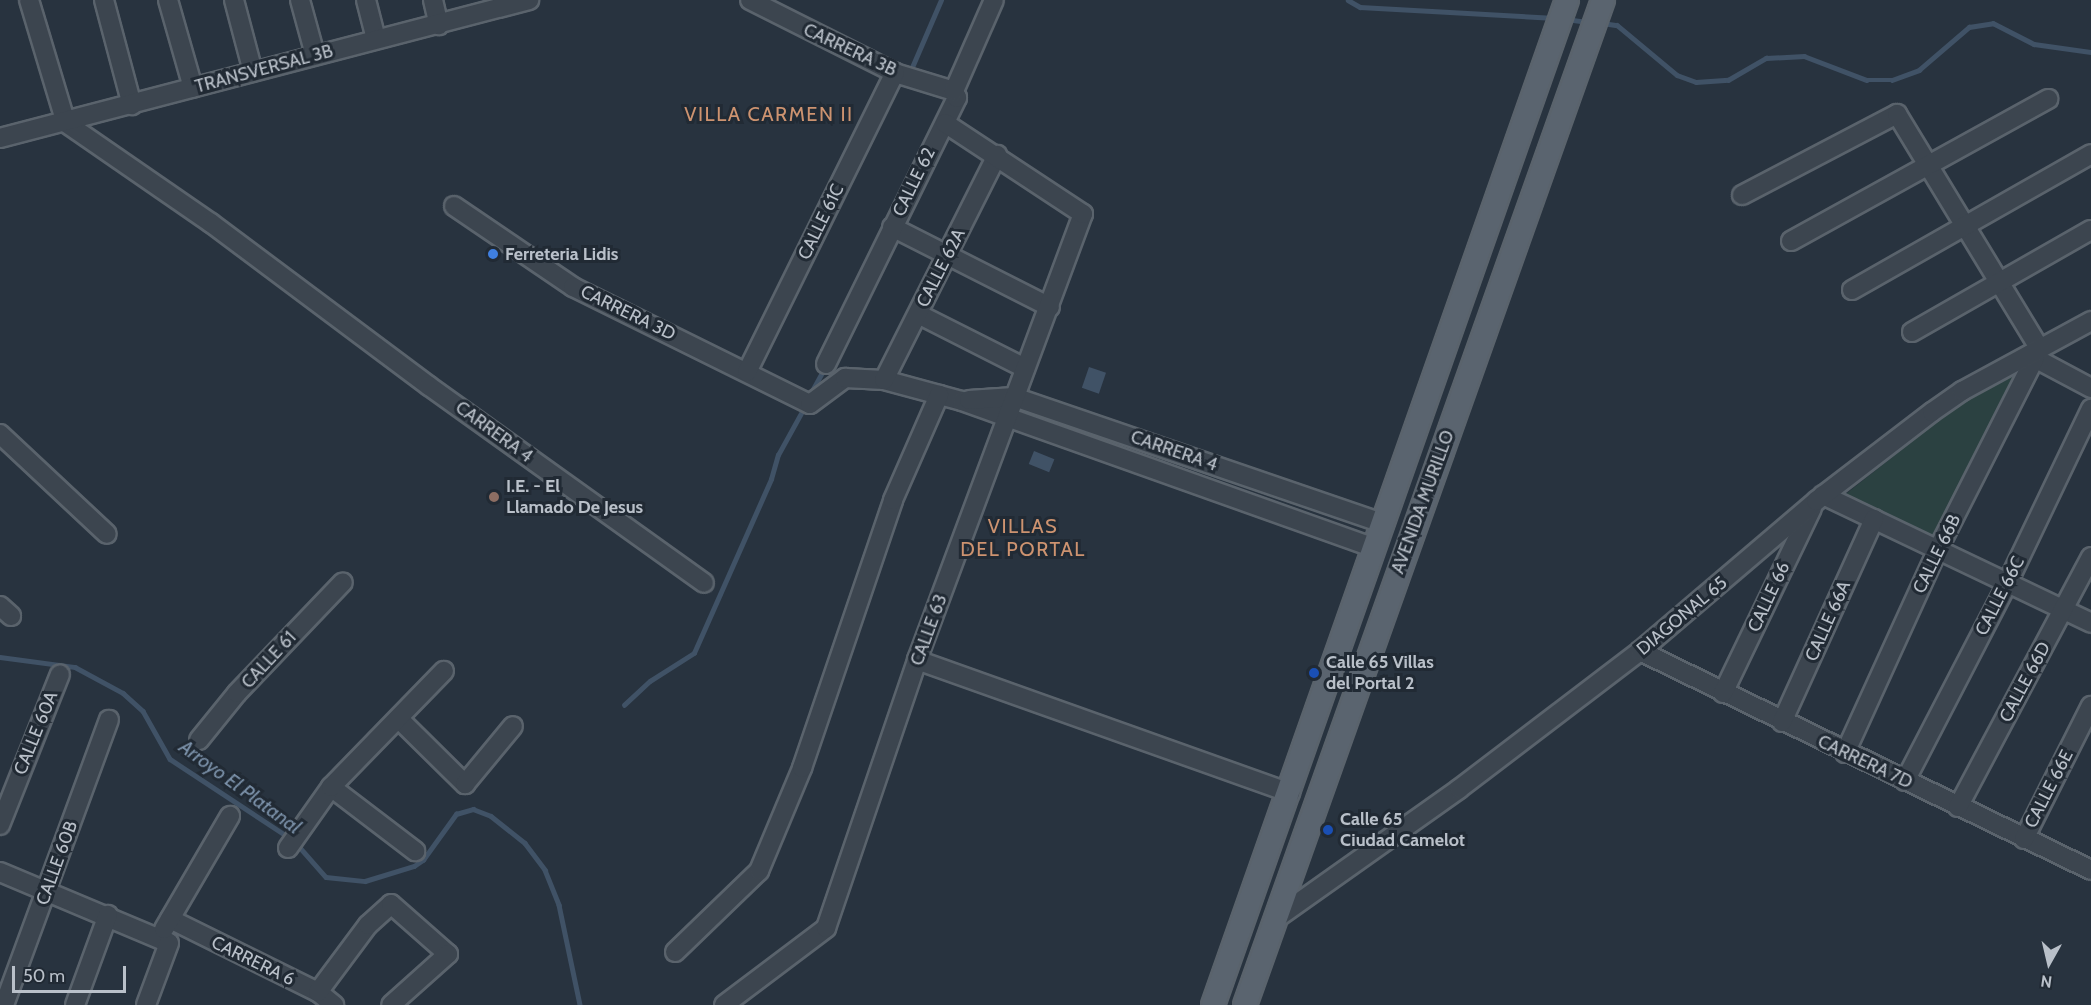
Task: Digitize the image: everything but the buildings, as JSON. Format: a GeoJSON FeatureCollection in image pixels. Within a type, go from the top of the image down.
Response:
{"type":"FeatureCollection","features":[{"type":"Feature","properties":{"kind":"main road","name":"AVENIDA MURILLO"},"geometry":{"type":"LineString","coordinates":[[1213,1005],[1290,792],[1567,0]]}},
{"type":"Feature","properties":{"kind":"main road","name":"AVENIDA MURILLO"},"geometry":{"type":"LineString","coordinates":[[1245,1005],[1603,0]]}},
{"type":"Feature","properties":{"kind":"street"},"geometry":{"type":"LineString","coordinates":[[29,0],[66,123]]}},
{"type":"Feature","properties":{"kind":"street"},"geometry":{"type":"LineString","coordinates":[[104,0],[132,105]]}},
{"type":"Feature","properties":{"kind":"street"},"geometry":{"type":"LineString","coordinates":[[168,0],[193,88]]}},
{"type":"Feature","properties":{"kind":"street"},"geometry":{"type":"LineString","coordinates":[[234,0],[253,72]]}},
{"type":"Feature","properties":{"kind":"street"},"geometry":{"type":"LineString","coordinates":[[300,0],[315,55]]}},
{"type":"Feature","properties":{"kind":"street"},"geometry":{"type":"LineString","coordinates":[[366,0],[376,39]]}},
{"type":"Feature","properties":{"kind":"street"},"geometry":{"type":"LineString","coordinates":[[432,0],[439,25]]}},
{"type":"Feature","properties":{"kind":"street","name":"TRANSVERSAL 3B"},"geometry":{"type":"LineString","coordinates":[[1,136],[66,123],[315,55],[439,25],[504,3],[529,0]]}},
{"type":"Feature","properties":{"kind":"street","name":"CARRERA 3B"},"geometry":{"type":"LineString","coordinates":[[750,0],[895,72],[954,91]]}},
{"type":"Feature","properties":{"kind":"street","name":"CALLE 62"},"geometry":{"type":"LineString","coordinates":[[826,364],[957,98],[954,91],[994,0]]}},
{"type":"Feature","properties":{"kind":"street","name":"CALLE 61C"},"geometry":{"type":"LineString","coordinates":[[747,372],[895,72]]}},
{"type":"Feature","properties":{"kind":"street"},"geometry":{"type":"LineString","coordinates":[[1791,240],[2048,99]]}},
{"type":"Feature","properties":{"kind":"street"},"geometry":{"type":"LineString","coordinates":[[1742,195],[1897,114],[2000,283],[2035,354],[2091,388]]}},
{"type":"Feature","properties":{"kind":"street","name":"CARRERA 4"},"geometry":{"type":"LineString","coordinates":[[66,123],[704,583]]}},
{"type":"Feature","properties":{"kind":"street"},"geometry":{"type":"LineString","coordinates":[[945,123],[997,155]]}},
{"type":"Feature","properties":{"kind":"street"},"geometry":{"type":"LineString","coordinates":[[1852,290],[2091,154]]}},
{"type":"Feature","properties":{"kind":"street","name":"CALLE 63"},"geometry":{"type":"LineString","coordinates":[[724,1005],[826,928],[917,660],[1083,214],[997,155]]}},
{"type":"Feature","properties":{"kind":"street","name":"CALLE 62A"},"geometry":{"type":"LineString","coordinates":[[884,380],[997,155]]}},
{"type":"Feature","properties":{"kind":"street","name":"CARRERA 3D"},"geometry":{"type":"LineString","coordinates":[[454,206],[573,287],[806,402]]}},
{"type":"Feature","properties":{"kind":"street"},"geometry":{"type":"LineString","coordinates":[[892,227],[1050,307]]}},
{"type":"Feature","properties":{"kind":"street"},"geometry":{"type":"LineString","coordinates":[[1912,332],[2091,230]]}},
{"type":"Feature","properties":{"kind":"street"},"geometry":{"type":"LineString","coordinates":[[918,314],[1025,369]]}},
{"type":"Feature","properties":{"kind":"street","name":"DIAGONAL 65"},"geometry":{"type":"LineString","coordinates":[[1276,918],[1459,789],[1640,651],[1819,498],[1962,391],[2035,354],[2091,321]]}},
{"type":"Feature","properties":{"kind":"street","name":"CALLE 66B"},"geometry":{"type":"LineString","coordinates":[[1845,753],[1938,549],[2035,354]]}},
{"type":"Feature","properties":{"kind":"street","name":"CARRERA 4"},"geometry":{"type":"LineString","coordinates":[[806,402],[845,378],[884,380],[962,401],[1375,548]]}},
{"type":"Feature","properties":{"kind":"street"},"geometry":{"type":"LineString","coordinates":[[675,952],[759,870],[802,768],[893,500],[939,395]]}},
{"type":"Feature","properties":{"kind":"street","name":"CARRERA 4"},"geometry":{"type":"LineString","coordinates":[[962,401],[1014,397],[1384,524]]}},
{"type":"Feature","properties":{"kind":"street","name":"CALLE 66C"},"geometry":{"type":"LineString","coordinates":[[1905,781],[2008,582],[2091,409]]}},
{"type":"Feature","properties":{"kind":"street"},"geometry":{"type":"LineString","coordinates":[[0,435],[107,534]]}},
{"type":"Feature","properties":{"kind":"street"},"geometry":{"type":"LineString","coordinates":[[1280,514],[1290,491]]}},
{"type":"Feature","properties":{"kind":"street"},"geometry":{"type":"LineString","coordinates":[[1819,498],[1874,519],[2091,623]]}},
{"type":"Feature","properties":{"kind":"street","name":"CALLE 66"},"geometry":{"type":"LineString","coordinates":[[1723,693],[1819,498]]}},
{"type":"Feature","properties":{"kind":"street","name":"CALLE 66A"},"geometry":{"type":"LineString","coordinates":[[1782,722],[1874,519]]}},
{"type":"Feature","properties":{"kind":"street","name":"CALLE 66D"},"geometry":{"type":"LineString","coordinates":[[1958,807],[2091,557]]}},
{"type":"Feature","properties":{"kind":"street","name":"CALLE 61"},"geometry":{"type":"LineString","coordinates":[[199,740],[237,693],[343,582]]}},
{"type":"Feature","properties":{"kind":"street","name":"CARRERA 7D"},"geometry":{"type":"LineString","coordinates":[[1640,651],[1845,753],[2090,868]]}},
{"type":"Feature","properties":{"kind":"street"},"geometry":{"type":"LineString","coordinates":[[917,660],[1290,792]]}},
{"type":"Feature","properties":{"kind":"street"},"geometry":{"type":"LineString","coordinates":[[293,841],[332,787],[444,671]]}},
{"type":"Feature","properties":{"kind":"street","name":"CALLE 60A"},"geometry":{"type":"LineString","coordinates":[[0,825],[60,674]]}},
{"type":"Feature","properties":{"kind":"street","name":"CALLE 66E"},"geometry":{"type":"LineString","coordinates":[[2024,838],[2091,706]]}},
{"type":"Feature","properties":{"kind":"street"},"geometry":{"type":"LineString","coordinates":[[399,719],[465,784],[513,726]]}},
{"type":"Feature","properties":{"kind":"street","name":"CALLE 60B"},"geometry":{"type":"LineString","coordinates":[[4,1005],[109,720]]}},
{"type":"Feature","properties":{"kind":"street"},"geometry":{"type":"LineString","coordinates":[[332,787],[415,851]]}},
{"type":"Feature","properties":{"kind":"street"},"geometry":{"type":"LineString","coordinates":[[146,1005],[170,919],[230,816]]}},
{"type":"Feature","properties":{"kind":"street"},"geometry":{"type":"LineString","coordinates":[[0,872],[164,940]]}},
{"type":"Feature","properties":{"kind":"street"},"geometry":{"type":"LineString","coordinates":[[318,993],[368,926],[391,904],[448,954],[391,1005]]}},
{"type":"Feature","properties":{"kind":"street"},"geometry":{"type":"LineString","coordinates":[[75,1005],[108,915]]}},
{"type":"Feature","properties":{"kind":"street","name":"CARRERA 6"},"geometry":{"type":"LineString","coordinates":[[170,919],[318,993],[334,1005]]}},
{"type":"Feature","properties":{"kind":"green space"},"geometry":{"type":"Polygon","coordinates":[[[2019,368],[1936,544],[1842,497],[1976,391],[2019,368]]]}},
{"type":"Feature","properties":{"kind":"water"},"geometry":{"type":"Polygon","coordinates":[[[1089,367],[1106,373],[1099,394],[1082,388],[1089,367]]]}},
{"type":"Feature","properties":{"kind":"water"},"geometry":{"type":"Polygon","coordinates":[[[1034,451],[1054,459],[1049,472],[1029,464],[1034,451]]]}},
{"type":"Feature","properties":{"kind":"waterway"},"geometry":{"type":"LineString","coordinates":[[910,72],[941,0]]}},
{"type":"Feature","properties":{"kind":"waterway"},"geometry":{"type":"LineString","coordinates":[[1348,0],[1360,7],[1555,18]]}},
{"type":"Feature","properties":{"kind":"waterway"},"geometry":{"type":"LineString","coordinates":[[1566,19],[1588,22]]}},
{"type":"Feature","properties":{"kind":"waterway"},"geometry":{"type":"LineString","coordinates":[[1602,23],[1617,25],[1677,75],[1696,82],[1728,80],[1766,58],[1804,56],[1867,80],[1892,80],[1919,70],[1969,27],[1993,23],[2034,44],[2091,52]]}},
{"type":"Feature","properties":{"kind":"waterway"},"geometry":{"type":"LineString","coordinates":[[808,398],[824,369]]}},
{"type":"Feature","properties":{"kind":"waterway"},"geometry":{"type":"LineString","coordinates":[[624,705],[650,681],[694,653],[771,479],[778,455],[805,406]]}},
{"type":"Feature","properties":{"kind":"waterway","name":"Arroyo El Platanal"},"geometry":{"type":"LineString","coordinates":[[0,657],[75,667],[123,693],[143,711],[170,759],[290,838]]}},
{"type":"Feature","properties":{"kind":"waterway","name":"Arroyo El Platanal"},"geometry":{"type":"LineString","coordinates":[[296,843],[326,877],[365,881],[414,866],[423,860],[456,814],[473,809],[491,816],[525,843],[545,870],[559,905],[580,1005]]}},
{"type":"Feature","properties":{"kind":"place","name":"Ferreteria Lidis"},"geometry":{"type":"Point","coordinates":[493,254]}},
{"type":"Feature","properties":{"kind":"place","name":"I.E. - El Llamado De Jesus"},"geometry":{"type":"Point","coordinates":[494,497]}},
{"type":"Feature","properties":{"kind":"place","name":"Calle 65 Villas del Portal 2"},"geometry":{"type":"Point","coordinates":[1314,673]}},
{"type":"Feature","properties":{"kind":"place","name":"Calle 65 Ciudad Camelot"},"geometry":{"type":"Point","coordinates":[1328,830]}},
{"type":"Feature","properties":{"kind":"district","name":"VILLA CARMEN II"},"geometry":{"type":"Point","coordinates":[769,114]}},
{"type":"Feature","properties":{"kind":"district","name":"VILLAS DEL PORTAL"},"geometry":{"type":"Point","coordinates":[1023,538]}}]}
